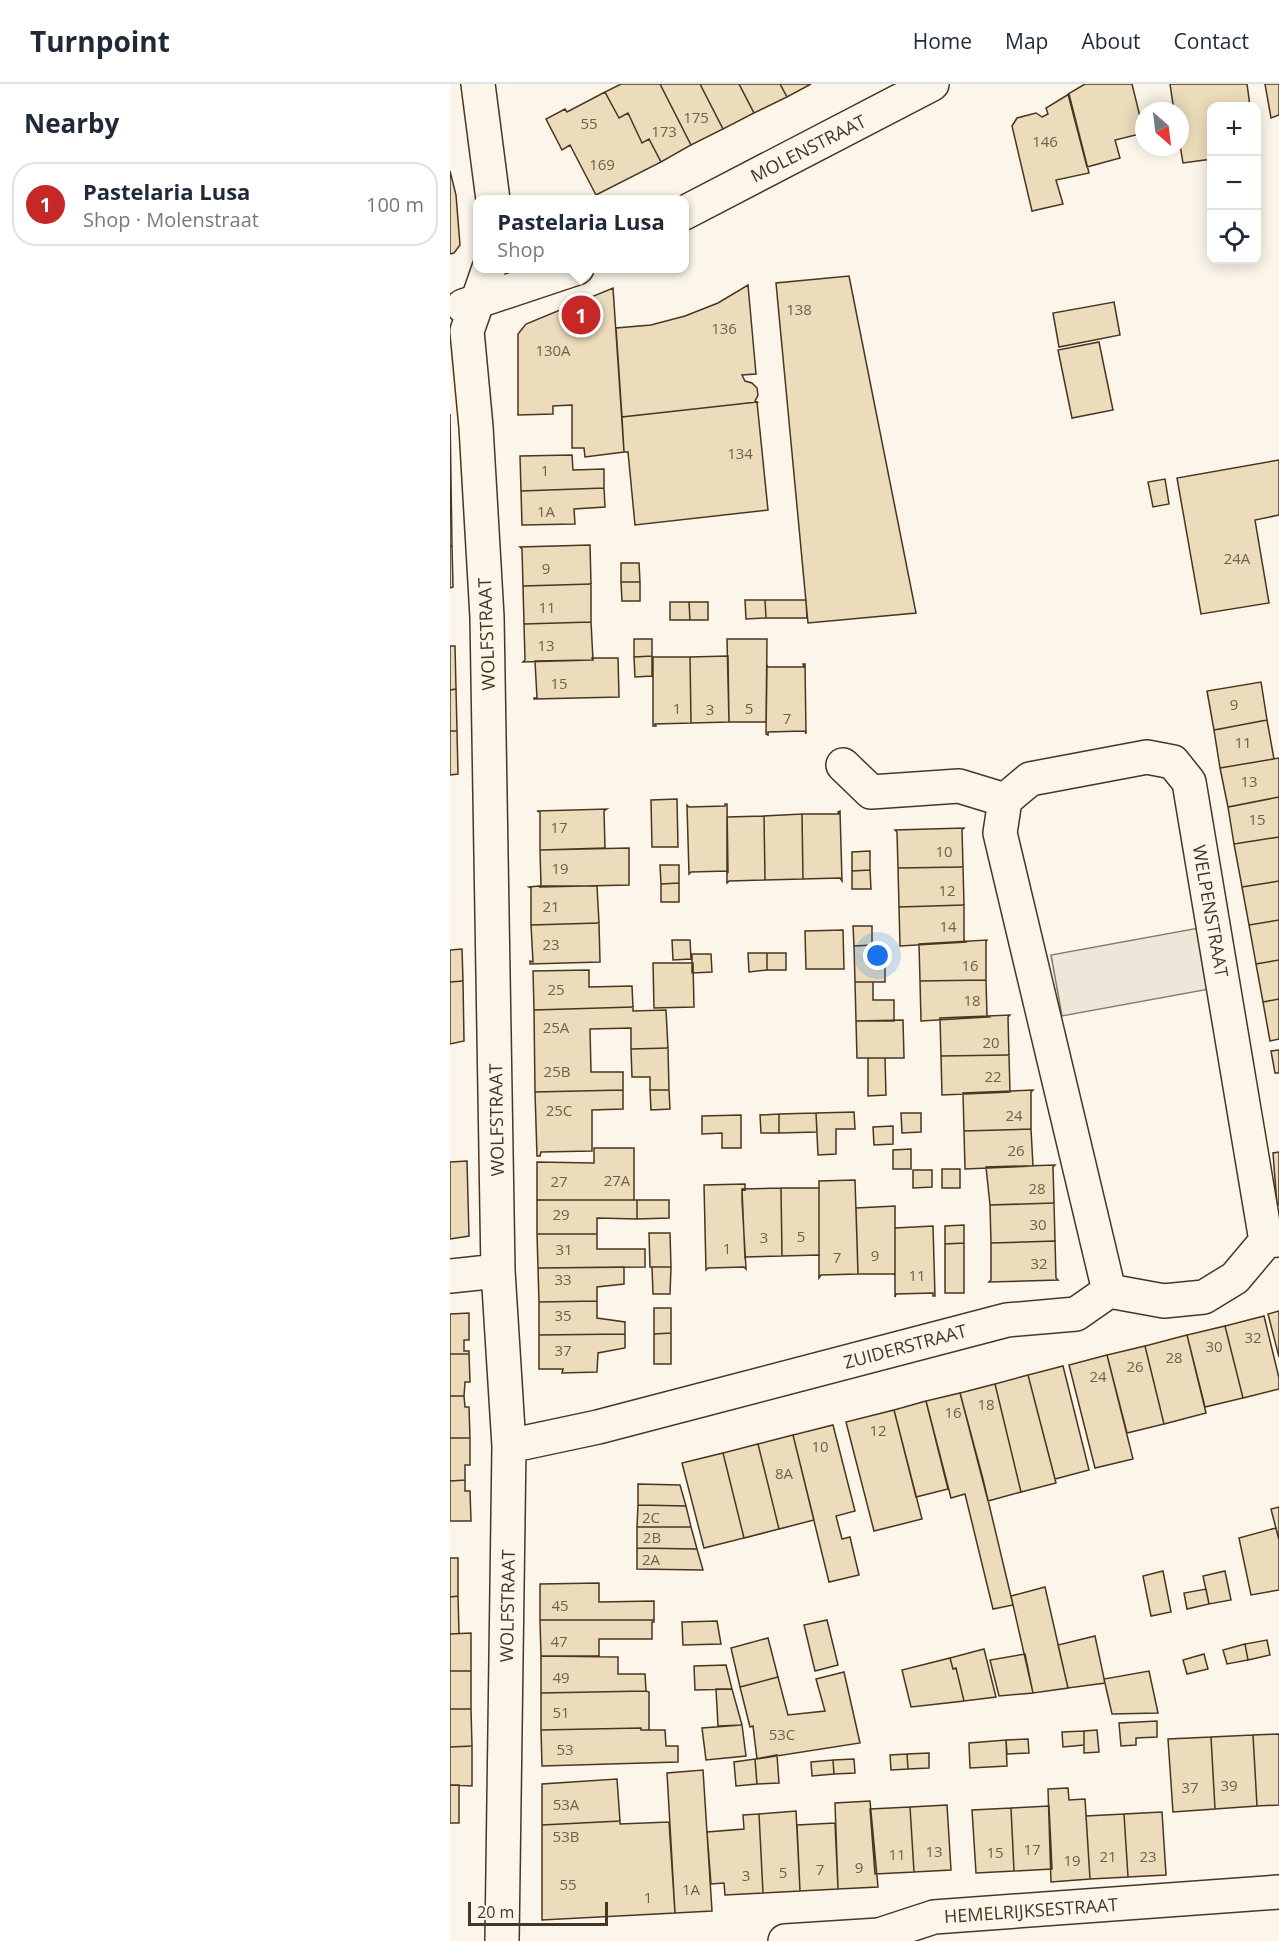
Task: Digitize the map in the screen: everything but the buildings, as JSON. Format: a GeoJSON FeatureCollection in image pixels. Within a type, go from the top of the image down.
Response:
{"type":"FeatureCollection","features":[{"type":"Feature","properties":{"kind":"street"},"geometry":{"type":"LineString","coordinates":[[478,84],[492,195]]}},
{"type":"Feature","properties":{"kind":"street","name":"MOLENSTRAAT"},"geometry":{"type":"LineString","coordinates":[[689,210],[932,84]]}},
{"type":"Feature","properties":{"kind":"street","name":"WOLFSTRAAT"},"geometry":{"type":"LineString","coordinates":[[486,273],[463,306],[476,427],[487,617],[498,1271],[509,1446],[502,1941]]}},
{"type":"Feature","properties":{"kind":"street"},"geometry":{"type":"LineString","coordinates":[[463,306],[562,273]]}},
{"type":"Feature","properties":{"kind":"street","name":"WELPENSTRAAT"},"geometry":{"type":"LineString","coordinates":[[1005,800],[1029,779],[1147,757],[1173,762],[1189,782],[1273,1240]]}},
{"type":"Feature","properties":{"kind":"street"},"geometry":{"type":"LineString","coordinates":[[843,765],[871,792],[959,786],[1005,800],[1000,833],[1109,1291],[1164,1301],[1204,1297],[1236,1278],[1273,1240]]}},
{"type":"Feature","properties":{"kind":"street"},"geometry":{"type":"LineString","coordinates":[[450,1276],[498,1271]]}},
{"type":"Feature","properties":{"kind":"street","name":"ZUIDERSTRAAT"},"geometry":{"type":"LineString","coordinates":[[509,1446],[598,1427],[1007,1320],[1076,1314],[1109,1291]]}},
{"type":"Feature","properties":{"kind":"street","name":"HEMELRIJKSESTRAAT"},"geometry":{"type":"LineString","coordinates":[[785,1941],[879,1935],[934,1917],[1279,1892]]}},
{"type":"Feature","properties":{"kind":"shaded area"},"geometry":{"type":"Polygon","coordinates":[[[1204,927],[1215,988],[1062,1016],[1051,955],[1204,927]]]}},
{"type":"Feature","properties":{"kind":"place","name":"Pastelaria Lusa"},"geometry":{"type":"Point","coordinates":[581,315]}}]}
